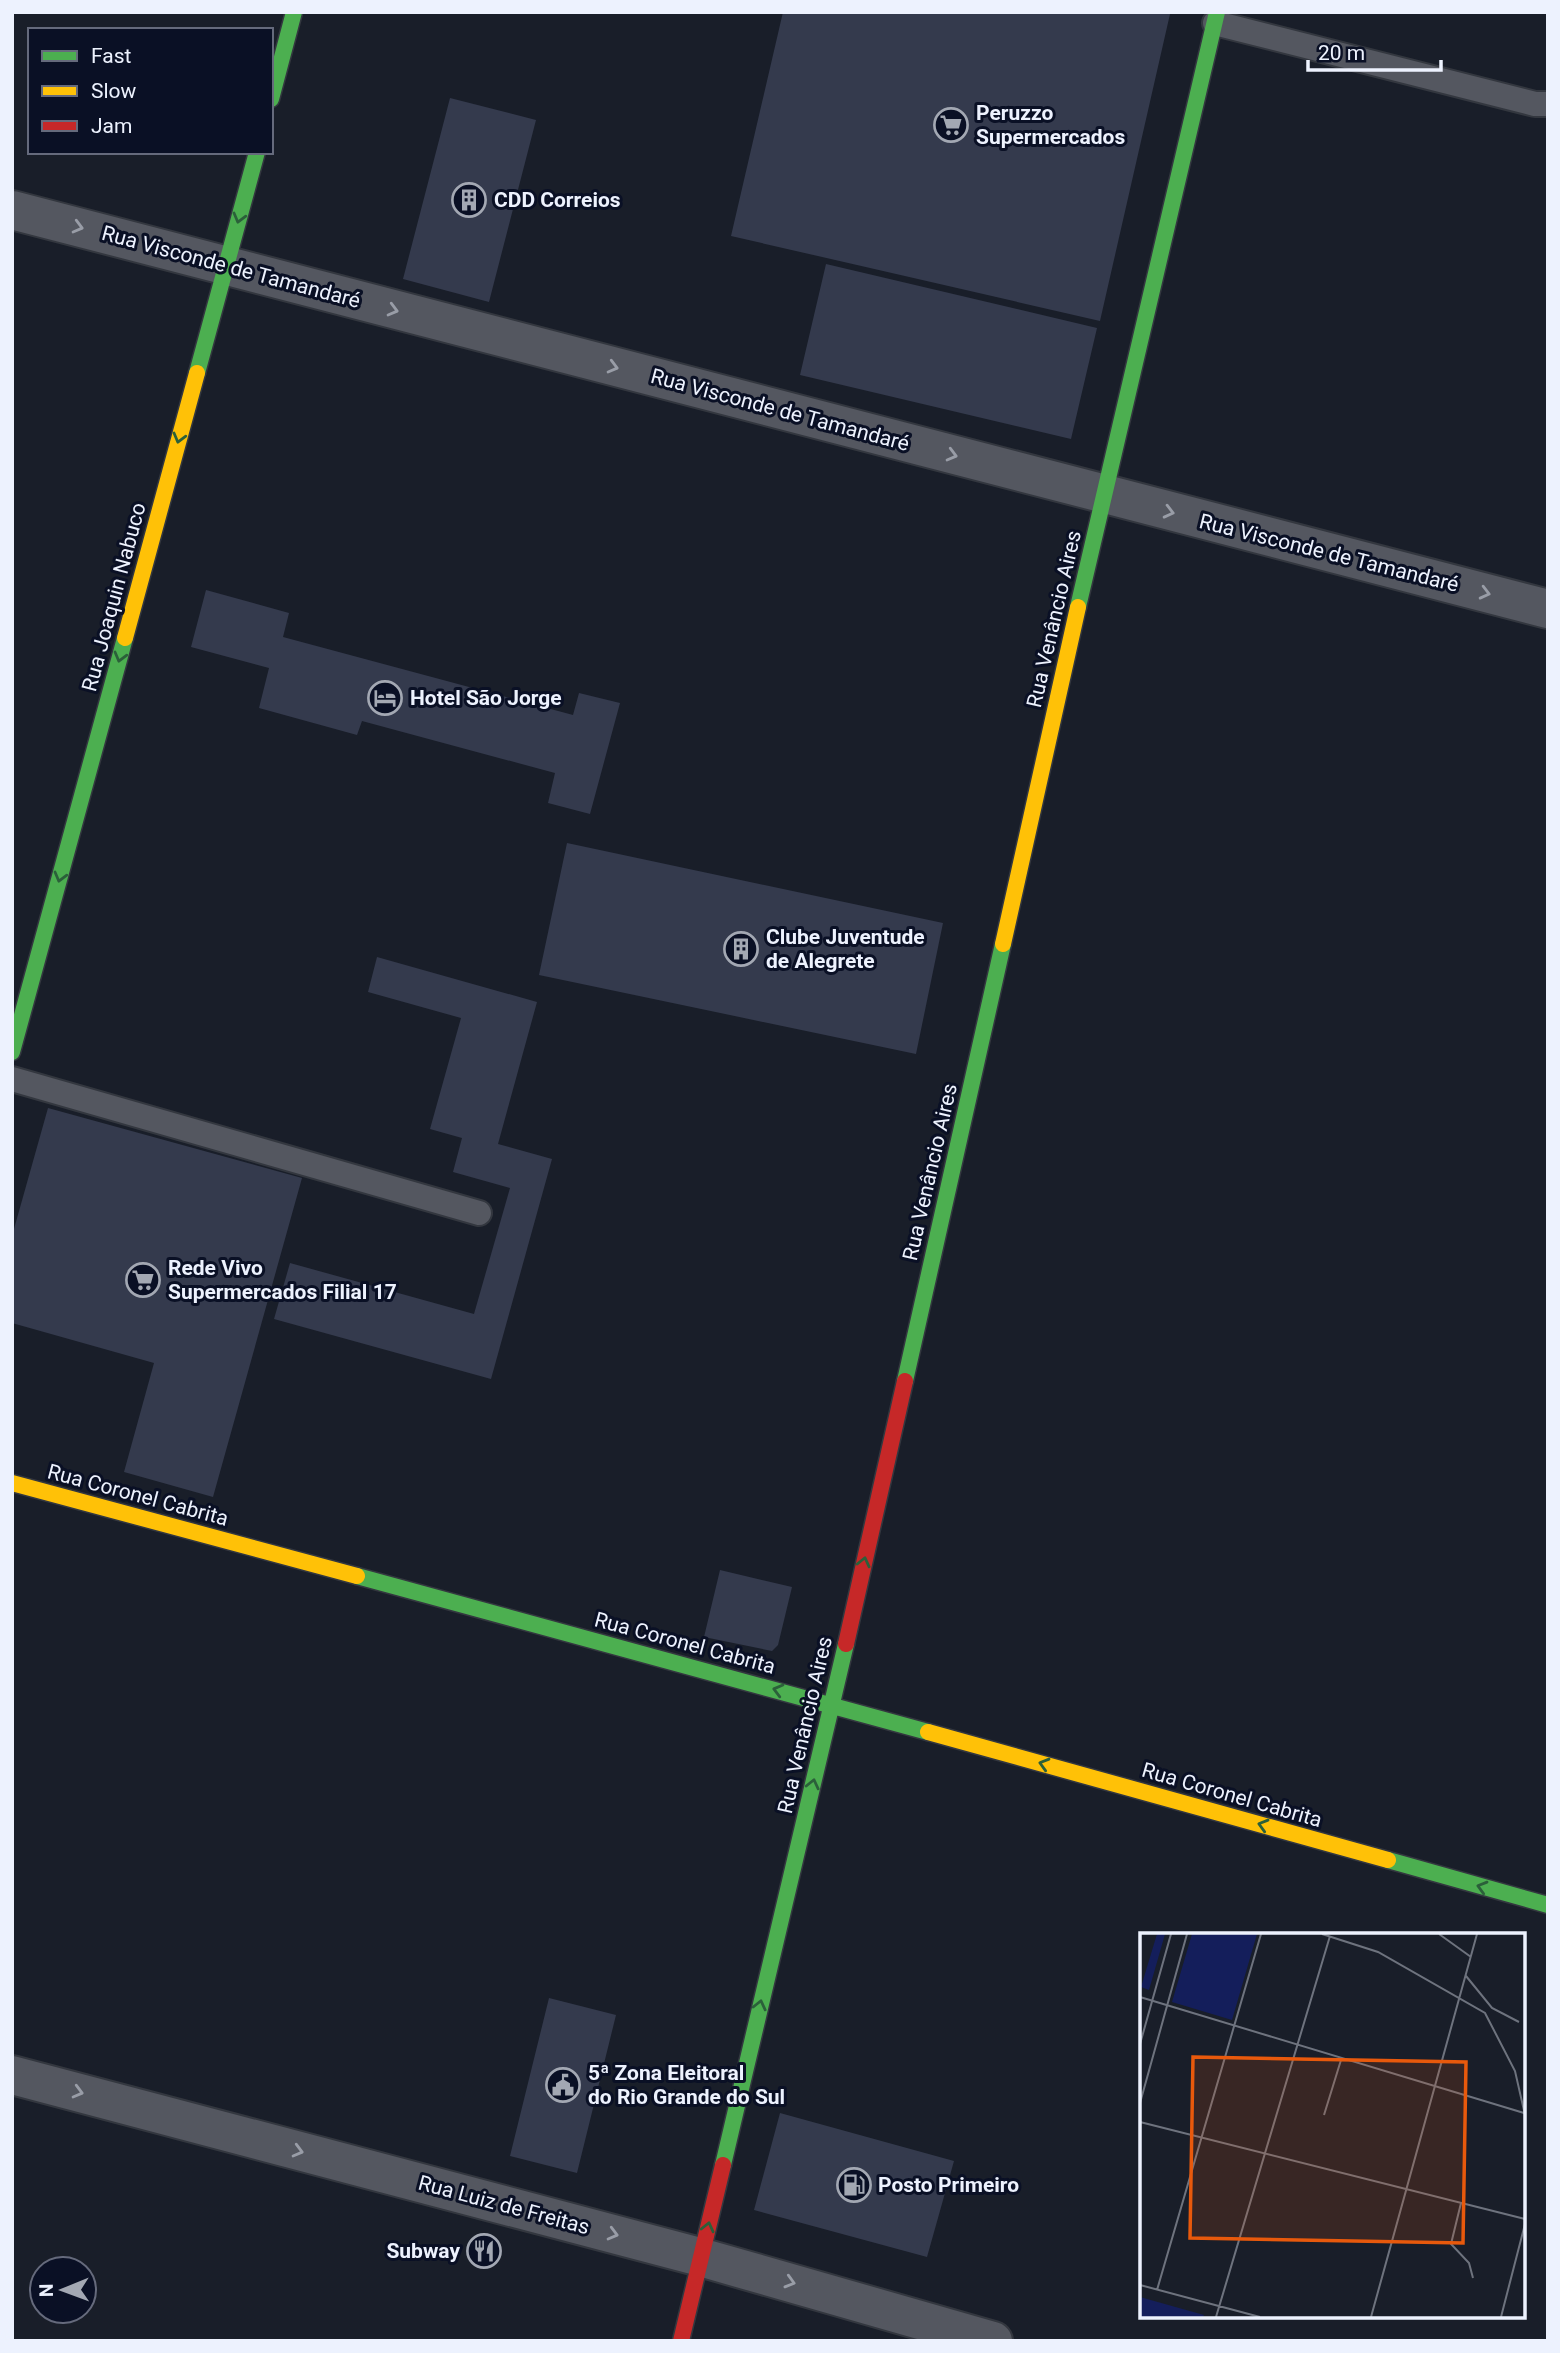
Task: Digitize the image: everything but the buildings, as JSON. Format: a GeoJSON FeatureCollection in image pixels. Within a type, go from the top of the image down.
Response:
{"type":"FeatureCollection","features":[{"type":"Feature","properties":{"kind":"street"},"geometry":{"type":"LineString","coordinates":[[273,91],[294,12]]}},
{"type":"Feature","properties":{"kind":"street","name":"Rua Venâncio Aires"},"geometry":{"type":"LineString","coordinates":[[681,2341],[832,1705],[1103,495],[1216,17]]}},
{"type":"Feature","properties":{"kind":"street","name":"Rua Joaquin Nabuco"},"geometry":{"type":"LineString","coordinates":[[12,1052],[256,154]]}},
{"type":"Feature","properties":{"kind":"street","name":"Rua Visconde de Tamandaré"},"geometry":{"type":"LineString","coordinates":[[12,210],[1548,609]]}},
{"type":"Feature","properties":{"kind":"street","name":"Rua Coronel Cabrita"},"geometry":{"type":"LineString","coordinates":[[12,1483],[832,1705],[1548,1905]]}},
{"type":"Feature","properties":{"kind":"street","name":"Rua Luiz de Freitas"},"geometry":{"type":"LineString","coordinates":[[12,2075],[701,2257],[993,2341]]}},
{"type":"Feature","properties":{"kind":"lane"},"geometry":{"type":"LineString","coordinates":[[1216,17],[1535,104],[1548,104]]}},
{"type":"Feature","properties":{"kind":"lane"},"geometry":{"type":"LineString","coordinates":[[12,1079],[479,1213]]}},
{"type":"Feature","properties":{"kind":"traffic: fast"},"geometry":{"type":"LineString","coordinates":[[273,91],[294,12]]}},
{"type":"Feature","properties":{"kind":"traffic: fast"},"geometry":{"type":"LineString","coordinates":[[1078,607],[1217,12]]}},
{"type":"Feature","properties":{"kind":"traffic: fast"},"geometry":{"type":"LineString","coordinates":[[197,373],[256,154]]}},
{"type":"Feature","properties":{"kind":"traffic: fast"},"geometry":{"type":"LineString","coordinates":[[12,1052],[125,638]]}},
{"type":"Feature","properties":{"kind":"traffic: fast"},"geometry":{"type":"LineString","coordinates":[[905,1381],[1003,944]]}},
{"type":"Feature","properties":{"kind":"traffic: fast"},"geometry":{"type":"LineString","coordinates":[[357,1576],[928,1732]]}},
{"type":"Feature","properties":{"kind":"traffic: fast"},"geometry":{"type":"LineString","coordinates":[[723,2165],[846,1644]]}},
{"type":"Feature","properties":{"kind":"traffic: fast"},"geometry":{"type":"LineString","coordinates":[[1388,1860],[1548,1905]]}},
{"type":"Feature","properties":{"kind":"traffic: slow"},"geometry":{"type":"LineString","coordinates":[[125,638],[197,373]]}},
{"type":"Feature","properties":{"kind":"traffic: slow"},"geometry":{"type":"LineString","coordinates":[[1003,944],[1078,607]]}},
{"type":"Feature","properties":{"kind":"traffic: slow"},"geometry":{"type":"LineString","coordinates":[[12,1483],[357,1576]]}},
{"type":"Feature","properties":{"kind":"traffic: slow"},"geometry":{"type":"LineString","coordinates":[[928,1732],[1388,1860]]}},
{"type":"Feature","properties":{"kind":"traffic: jam"},"geometry":{"type":"LineString","coordinates":[[846,1644],[905,1381]]}},
{"type":"Feature","properties":{"kind":"traffic: jam"},"geometry":{"type":"LineString","coordinates":[[681,2341],[723,2165]]}},
{"type":"Feature","properties":{"kind":"place","name":"Peruzzo Supermercados"},"geometry":{"type":"Point","coordinates":[951,125]}},
{"type":"Feature","properties":{"kind":"place","name":"CDD Correios"},"geometry":{"type":"Point","coordinates":[469,200]}},
{"type":"Feature","properties":{"kind":"place","name":"Hotel São Jorge"},"geometry":{"type":"Point","coordinates":[385,698]}},
{"type":"Feature","properties":{"kind":"place","name":"Clube Juventude de Alegrete"},"geometry":{"type":"Point","coordinates":[741,949]}},
{"type":"Feature","properties":{"kind":"place","name":"Rede Vivo Supermercados Filial 17"},"geometry":{"type":"Point","coordinates":[143,1280]}},
{"type":"Feature","properties":{"kind":"place","name":"5ª Zona Eleitoral do Rio Grande do Sul"},"geometry":{"type":"Point","coordinates":[563,2085]}},
{"type":"Feature","properties":{"kind":"place","name":"Posto Primeiro"},"geometry":{"type":"Point","coordinates":[854,2185]}},
{"type":"Feature","properties":{"kind":"place","name":"Subway"},"geometry":{"type":"Point","coordinates":[484,2251]}}]}
